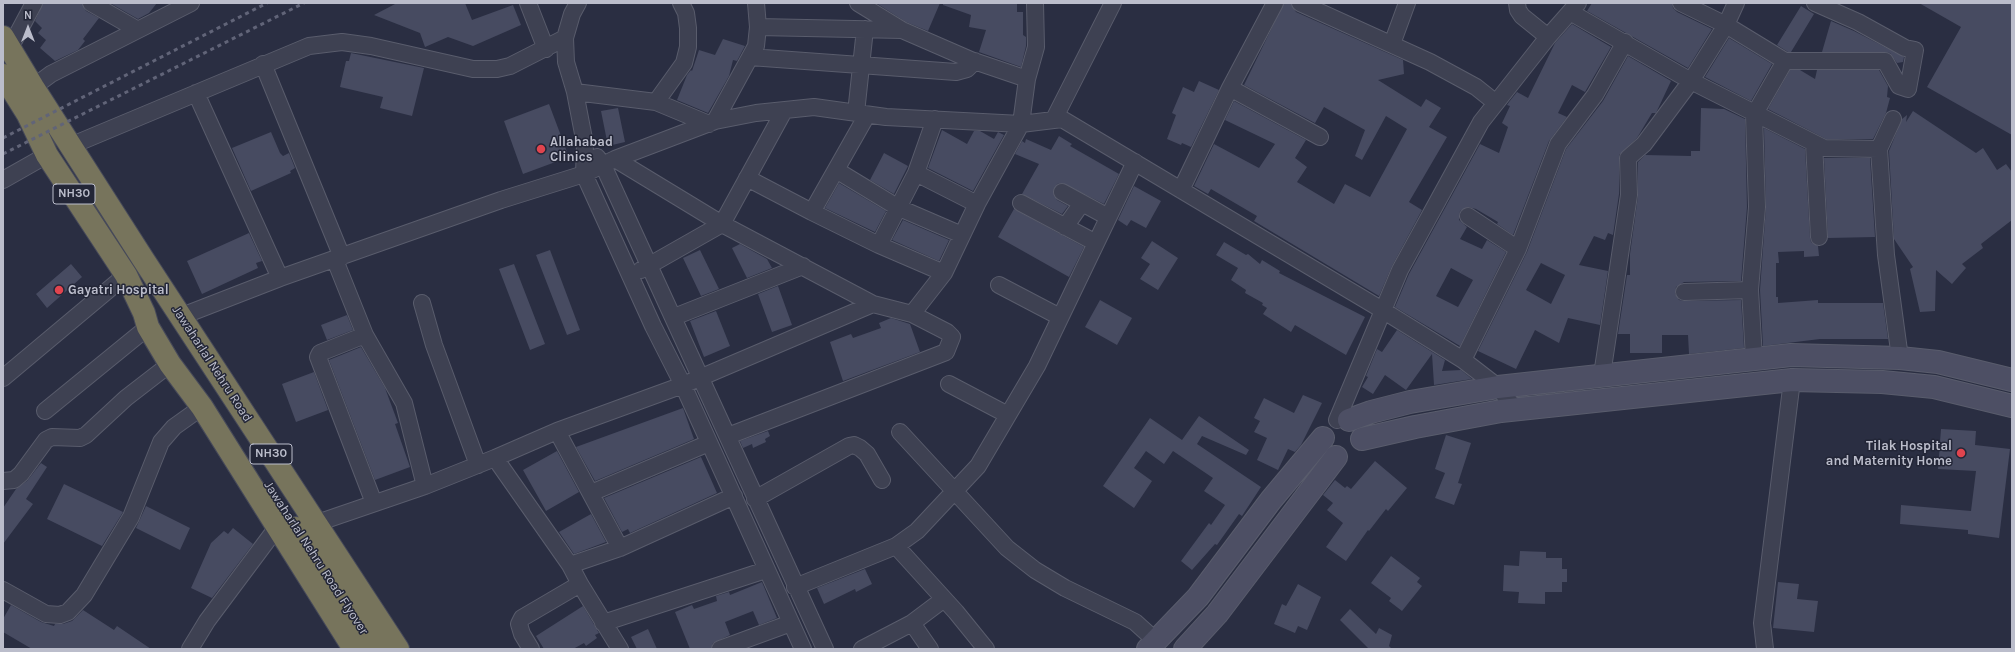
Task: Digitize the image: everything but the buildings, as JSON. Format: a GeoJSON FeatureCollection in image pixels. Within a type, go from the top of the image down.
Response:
{"type":"FeatureCollection","features":[{"type":"Feature","properties":{"kind":"highway","name":"Jawaharlal Nehru Road"},"geometry":{"type":"LineString","coordinates":[[7,43],[47,154],[126,276],[146,320],[170,364],[202,407],[354,649]]}},
{"type":"Feature","properties":{"kind":"highway","name":"Jawaharlal Nehru Road"},"geometry":{"type":"LineString","coordinates":[[3,75],[25,93],[70,146],[398,649]]}},
{"type":"Feature","properties":{"kind":"highway","name":"Jawaharlal Nehru Road Flyover"},"geometry":{"type":"LineString","coordinates":[[146,320],[160,323],[174,341],[376,649]]}},
{"type":"Feature","properties":{"kind":"main road"},"geometry":{"type":"LineString","coordinates":[[1152,645],[1198,597],[1271,500],[1323,438],[1327,427],[1343,420],[1410,402],[1498,387],[1791,355],[1900,358],[1938,362],[2012,380]]}},
{"type":"Feature","properties":{"kind":"main road"},"geometry":{"type":"LineString","coordinates":[[1362,439],[1422,425],[1516,410],[1792,380],[1882,382],[1934,387],[2012,406]]}},
{"type":"Feature","properties":{"kind":"main road"},"geometry":{"type":"LineString","coordinates":[[1323,438],[1326,450],[1336,457],[1348,458],[1354,455],[1362,445],[1359,427],[1343,420]]}},
{"type":"Feature","properties":{"kind":"main road"},"geometry":{"type":"LineString","coordinates":[[1185,649],[1216,614],[1336,457]]}},
{"type":"Feature","properties":{"kind":"main road"},"geometry":{"type":"LineString","coordinates":[[1243,538],[1263,553]]}},
{"type":"Feature","properties":{"kind":"street"},"geometry":{"type":"LineString","coordinates":[[7,43],[34,3]]}},
{"type":"Feature","properties":{"kind":"street"},"geometry":{"type":"LineString","coordinates":[[91,3],[138,30]]}},
{"type":"Feature","properties":{"kind":"street"},"geometry":{"type":"LineString","coordinates":[[25,93],[51,74],[191,3]]}},
{"type":"Feature","properties":{"kind":"street"},"geometry":{"type":"LineString","coordinates":[[528,3],[546,49]]}},
{"type":"Feature","properties":{"kind":"street"},"geometry":{"type":"LineString","coordinates":[[578,3],[572,14],[565,38],[566,62],[575,92],[585,144],[584,174],[631,274],[653,326],[683,385],[803,649]]}},
{"type":"Feature","properties":{"kind":"street"},"geometry":{"type":"LineString","coordinates":[[656,102],[684,63],[688,47],[688,28],[686,13],[681,3]]}},
{"type":"Feature","properties":{"kind":"street"},"geometry":{"type":"LineString","coordinates":[[712,123],[756,46],[758,27],[756,3]]}},
{"type":"Feature","properties":{"kind":"street"},"geometry":{"type":"LineString","coordinates":[[858,3],[902,30],[974,62],[1027,79]]}},
{"type":"Feature","properties":{"kind":"street"},"geometry":{"type":"LineString","coordinates":[[912,314],[944,273],[977,204],[1020,124],[1027,79],[1036,47],[1035,3]]}},
{"type":"Feature","properties":{"kind":"street"},"geometry":{"type":"LineString","coordinates":[[1054,119],[1113,3]]}},
{"type":"Feature","properties":{"kind":"street"},"geometry":{"type":"LineString","coordinates":[[1181,190],[1230,88],[1275,3]]}},
{"type":"Feature","properties":{"kind":"street"},"geometry":{"type":"LineString","coordinates":[[1300,3],[1326,8],[1476,87],[1496,103]]}},
{"type":"Feature","properties":{"kind":"street"},"geometry":{"type":"LineString","coordinates":[[1392,44],[1407,3]]}},
{"type":"Feature","properties":{"kind":"street"},"geometry":{"type":"LineString","coordinates":[[1517,3],[1518,10],[1522,16],[1548,36]]}},
{"type":"Feature","properties":{"kind":"street"},"geometry":{"type":"LineString","coordinates":[[1681,3],[1726,25],[1785,61],[1886,61],[1899,86],[1908,89],[1915,50],[1905,48],[1858,22],[1815,3]]}},
{"type":"Feature","properties":{"kind":"street"},"geometry":{"type":"LineString","coordinates":[[1602,375],[1629,195],[1628,158],[1644,144],[1691,81],[1726,25],[1736,3]]}},
{"type":"Feature","properties":{"kind":"street"},"geometry":{"type":"LineString","coordinates":[[1343,420],[1384,311],[1404,264],[1481,122],[1548,36],[1574,8],[1625,42],[1691,81],[1754,115],[1814,144],[1824,148],[1880,149]]}},
{"type":"Feature","properties":{"kind":"street"},"geometry":{"type":"LineString","coordinates":[[758,27],[902,30]]}},
{"type":"Feature","properties":{"kind":"street"},"geometry":{"type":"LineString","coordinates":[[812,212],[836,170],[861,114],[862,64],[865,29]]}},
{"type":"Feature","properties":{"kind":"street"},"geometry":{"type":"LineString","coordinates":[[70,146],[309,46],[342,42],[371,46],[473,69],[497,69],[510,66],[565,38]]}},
{"type":"Feature","properties":{"kind":"street"},"geometry":{"type":"LineString","coordinates":[[1463,360],[1518,249],[1558,144],[1595,95],[1625,42]]}},
{"type":"Feature","properties":{"kind":"street"},"geometry":{"type":"LineString","coordinates":[[750,57],[956,72],[967,69],[974,62]]}},
{"type":"Feature","properties":{"kind":"street"},"geometry":{"type":"LineString","coordinates":[[1754,358],[1750,290],[1757,207],[1754,115],[1785,61]]}},
{"type":"Feature","properties":{"kind":"street"},"geometry":{"type":"LineString","coordinates":[[263,64],[338,258],[365,335],[404,403],[425,486]]}},
{"type":"Feature","properties":{"kind":"street"},"geometry":{"type":"LineString","coordinates":[[1230,88],[1320,137]]}},
{"type":"Feature","properties":{"kind":"street"},"geometry":{"type":"LineString","coordinates":[[575,92],[656,102],[712,123]]}},
{"type":"Feature","properties":{"kind":"street"},"geometry":{"type":"LineString","coordinates":[[196,93],[280,278]]}},
{"type":"Feature","properties":{"kind":"street"},"geometry":{"type":"LineString","coordinates":[[182,316],[280,278],[501,200],[584,174],[610,162],[712,123],[756,113],[814,107],[886,117],[1020,124],[1062,119],[1384,311],[1463,360],[1498,387],[1516,410]]}},
{"type":"Feature","properties":{"kind":"street"},"geometry":{"type":"LineString","coordinates":[[631,274],[650,265],[722,224],[784,110]]}},
{"type":"Feature","properties":{"kind":"street"},"geometry":{"type":"LineString","coordinates":[[879,245],[897,207],[916,173],[935,119]]}},
{"type":"Feature","properties":{"kind":"street"},"geometry":{"type":"LineString","coordinates":[[1893,119],[1880,149],[1886,255],[1900,358]]}},
{"type":"Feature","properties":{"kind":"street"},"geometry":{"type":"LineString","coordinates":[[585,144],[610,162],[722,224],[873,304],[912,314],[947,332],[952,337],[946,352],[728,436]]}},
{"type":"Feature","properties":{"kind":"street"},"geometry":{"type":"LineString","coordinates":[[1814,144],[1819,237]]}},
{"type":"Feature","properties":{"kind":"street"},"geometry":{"type":"LineString","coordinates":[[3,180],[47,154]]}},
{"type":"Feature","properties":{"kind":"street"},"geometry":{"type":"LineString","coordinates":[[610,162],[650,265],[795,587],[825,649]]}},
{"type":"Feature","properties":{"kind":"street"},"geometry":{"type":"LineString","coordinates":[[795,587],[896,546],[917,531],[978,466],[1037,366],[1135,162]]}},
{"type":"Feature","properties":{"kind":"street"},"geometry":{"type":"LineString","coordinates":[[836,170],[897,207],[962,235]]}},
{"type":"Feature","properties":{"kind":"street"},"geometry":{"type":"LineString","coordinates":[[916,173],[977,204]]}},
{"type":"Feature","properties":{"kind":"street"},"geometry":{"type":"LineString","coordinates":[[748,178],[879,245],[944,273]]}},
{"type":"Feature","properties":{"kind":"street"},"geometry":{"type":"LineString","coordinates":[[1062,192],[1108,217]]}},
{"type":"Feature","properties":{"kind":"street"},"geometry":{"type":"LineString","coordinates":[[1021,203],[1096,243]]}},
{"type":"Feature","properties":{"kind":"street"},"geometry":{"type":"LineString","coordinates":[[1065,227],[1082,203]]}},
{"type":"Feature","properties":{"kind":"street"},"geometry":{"type":"LineString","coordinates":[[1468,216],[1518,249]]}},
{"type":"Feature","properties":{"kind":"street"},"geometry":{"type":"LineString","coordinates":[[674,317],[803,266]]}},
{"type":"Feature","properties":{"kind":"street"},"geometry":{"type":"LineString","coordinates":[[3,378],[126,276]]}},
{"type":"Feature","properties":{"kind":"street"},"geometry":{"type":"LineString","coordinates":[[999,284],[1060,317]]}},
{"type":"Feature","properties":{"kind":"street"},"geometry":{"type":"LineString","coordinates":[[1684,292],[1750,290]]}},
{"type":"Feature","properties":{"kind":"street"},"geometry":{"type":"LineString","coordinates":[[422,302],[434,345],[478,465]]}},
{"type":"Feature","properties":{"kind":"street"},"geometry":{"type":"LineString","coordinates":[[317,524],[425,486],[557,431],[683,385],[700,376],[873,304]]}},
{"type":"Feature","properties":{"kind":"street"},"geometry":{"type":"LineString","coordinates":[[45,411],[146,320]]}},
{"type":"Feature","properties":{"kind":"street"},"geometry":{"type":"LineString","coordinates":[[365,335],[320,353],[318,357],[374,503]]}},
{"type":"Feature","properties":{"kind":"street"},"geometry":{"type":"LineString","coordinates":[[3,480],[14,480],[21,474],[46,440],[52,437],[80,438],[86,435],[126,398],[170,364]]}},
{"type":"Feature","properties":{"kind":"street"},"geometry":{"type":"LineString","coordinates":[[1765,649],[1762,623],[1792,380]]}},
{"type":"Feature","properties":{"kind":"street"},"geometry":{"type":"LineString","coordinates":[[949,384],[1008,415]]}},
{"type":"Feature","properties":{"kind":"street"},"geometry":{"type":"LineString","coordinates":[[3,590],[46,614],[60,615],[68,612],[84,595],[131,517],[161,442],[174,427],[202,407]]}},
{"type":"Feature","properties":{"kind":"street"},"geometry":{"type":"LineString","coordinates":[[557,431],[620,548]]}},
{"type":"Feature","properties":{"kind":"street"},"geometry":{"type":"LineString","coordinates":[[900,432],[1007,548],[1035,570],[1065,588],[1135,622],[1152,645]]}},
{"type":"Feature","properties":{"kind":"street"},"geometry":{"type":"LineString","coordinates":[[591,493],[709,443]]}},
{"type":"Feature","properties":{"kind":"street"},"geometry":{"type":"LineString","coordinates":[[755,498],[849,446],[854,445],[867,454],[882,480]]}},
{"type":"Feature","properties":{"kind":"street"},"geometry":{"type":"LineString","coordinates":[[495,458],[570,565],[603,623],[620,649]]}},
{"type":"Feature","properties":{"kind":"street"},"geometry":{"type":"LineString","coordinates":[[570,565],[620,548],[734,496]]}},
{"type":"Feature","properties":{"kind":"street"},"geometry":{"type":"LineString","coordinates":[[190,649],[207,620],[278,526]]}},
{"type":"Feature","properties":{"kind":"street"},"geometry":{"type":"LineString","coordinates":[[896,546],[944,599],[986,649]]}},
{"type":"Feature","properties":{"kind":"street"},"geometry":{"type":"LineString","coordinates":[[603,623],[766,570]]}},
{"type":"Feature","properties":{"kind":"street"},"geometry":{"type":"LineString","coordinates":[[531,649],[522,634],[519,624],[522,618],[580,584]]}},
{"type":"Feature","properties":{"kind":"street"},"geometry":{"type":"LineString","coordinates":[[872,647],[912,623],[944,599]]}},
{"type":"Feature","properties":{"kind":"street"},"geometry":{"type":"LineString","coordinates":[[720,649],[791,623]]}},
{"type":"Feature","properties":{"kind":"street"},"geometry":{"type":"LineString","coordinates":[[912,623],[930,649]]}},
{"type":"Feature","properties":{"kind":"railway"},"geometry":{"type":"LineString","coordinates":[[3,138],[267,3]]}},
{"type":"Feature","properties":{"kind":"railway"},"geometry":{"type":"LineString","coordinates":[[3,154],[304,3]]}},
{"type":"Feature","properties":{"kind":"place","name":"Allahabad Clinics"},"geometry":{"type":"Point","coordinates":[541,149]}},
{"type":"Feature","properties":{"kind":"place","name":"Gayatri Hospital"},"geometry":{"type":"Point","coordinates":[59,290]}},
{"type":"Feature","properties":{"kind":"place","name":"Tilak Hospital and Maternity Home"},"geometry":{"type":"Point","coordinates":[1961,453]}}]}
